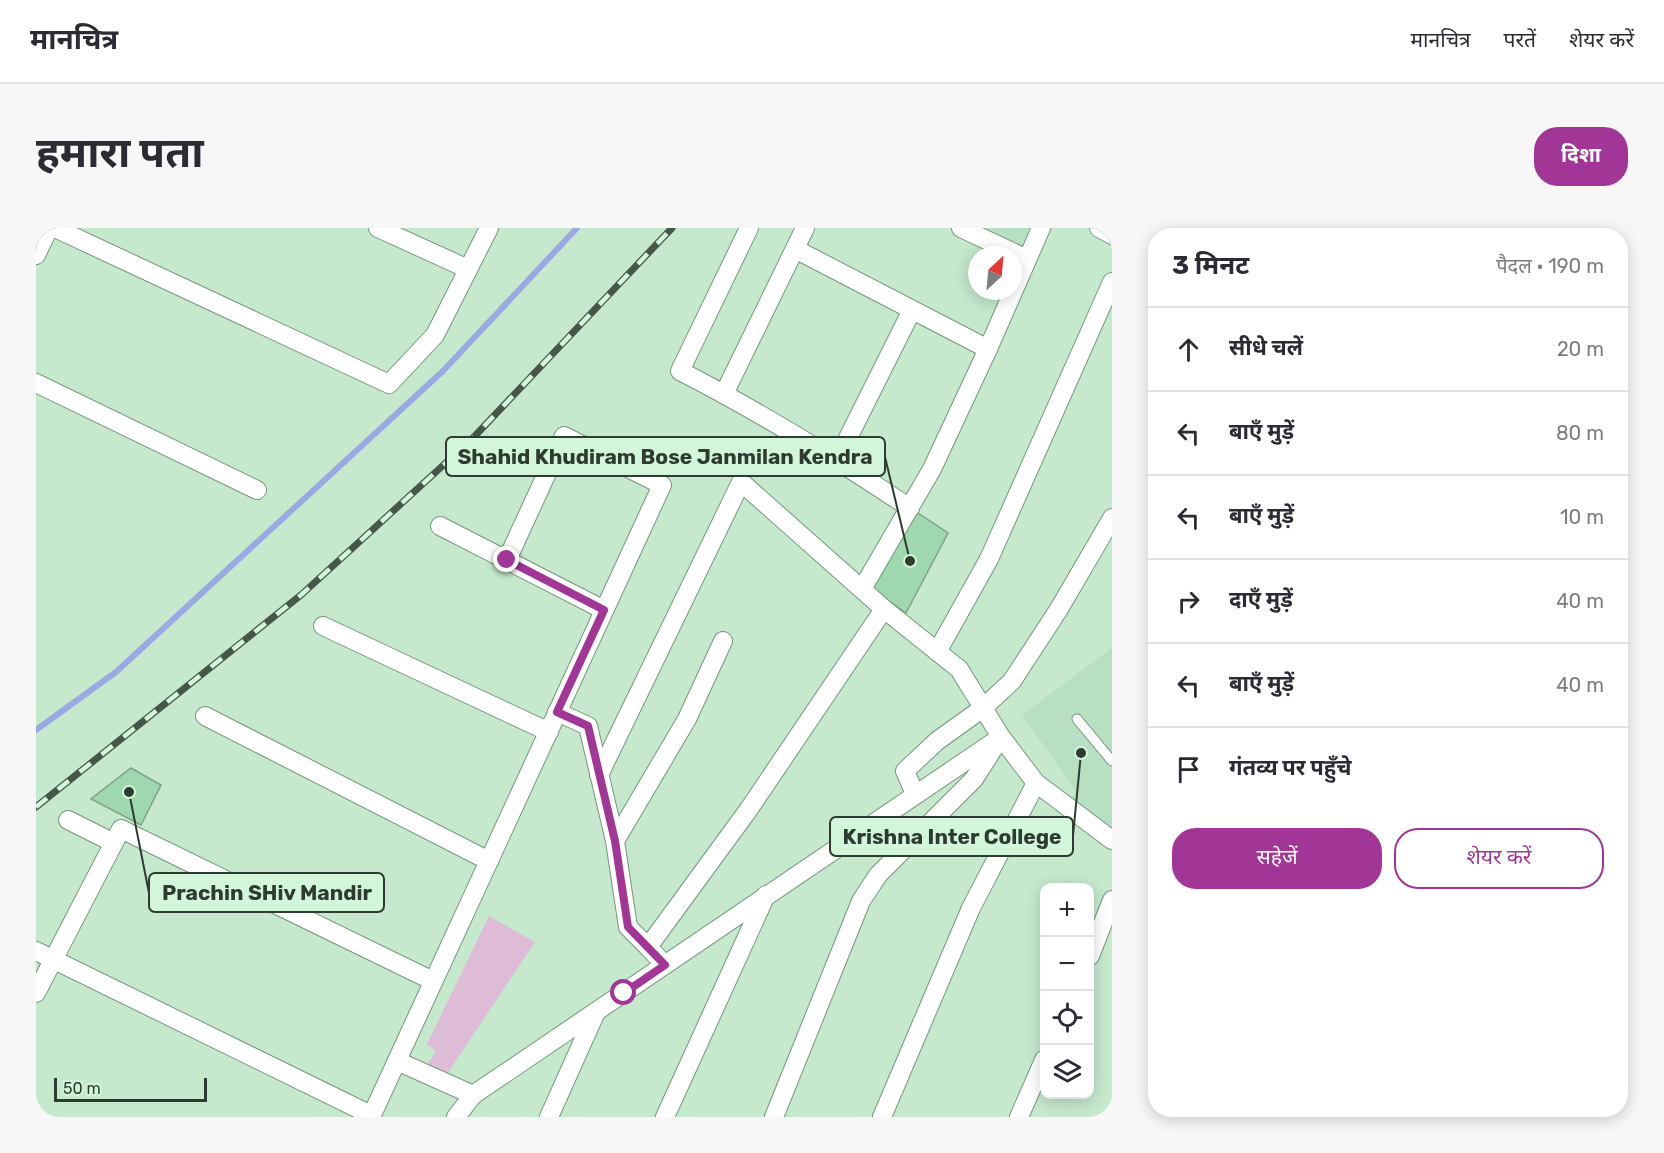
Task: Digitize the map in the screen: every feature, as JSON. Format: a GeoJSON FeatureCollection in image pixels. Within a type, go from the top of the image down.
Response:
{"type":"FeatureCollection","features":[{"type":"Feature","properties":{"kind":"street"},"geometry":{"type":"LineString","coordinates":[[36,255],[49,228]]}},
{"type":"Feature","properties":{"kind":"street"},"geometry":{"type":"LineString","coordinates":[[55,228],[389,384],[435,335],[489,228]]}},
{"type":"Feature","properties":{"kind":"street"},"geometry":{"type":"LineString","coordinates":[[378,228],[468,269]]}},
{"type":"Feature","properties":{"kind":"street"},"geometry":{"type":"LineString","coordinates":[[749,228],[680,371],[837,460],[909,508]]}},
{"type":"Feature","properties":{"kind":"street"},"geometry":{"type":"LineString","coordinates":[[724,394],[805,228]]}},
{"type":"Feature","properties":{"kind":"street"},"geometry":{"type":"LineString","coordinates":[[961,228],[1027,259]]}},
{"type":"Feature","properties":{"kind":"street"},"geometry":{"type":"LineString","coordinates":[[862,589],[932,470],[1041,228]]}},
{"type":"Feature","properties":{"kind":"street"},"geometry":{"type":"LineString","coordinates":[[1099,228],[1112,235]]}},
{"type":"Feature","properties":{"kind":"street"},"geometry":{"type":"LineString","coordinates":[[795,249],[988,349]]}},
{"type":"Feature","properties":{"kind":"street"},"geometry":{"type":"LineString","coordinates":[[937,652],[989,559],[1112,282]]}},
{"type":"Feature","properties":{"kind":"street"},"geometry":{"type":"LineString","coordinates":[[837,460],[912,309]]}},
{"type":"Feature","properties":{"kind":"street"},"geometry":{"type":"LineString","coordinates":[[36,383],[257,490]]}},
{"type":"Feature","properties":{"kind":"street"},"geometry":{"type":"LineString","coordinates":[[36,951],[371,1116],[662,485],[564,436],[507,560]]}},
{"type":"Feature","properties":{"kind":"street"},"geometry":{"type":"LineString","coordinates":[[599,776],[741,482],[884,609],[959,669],[1001,737],[1036,783],[1112,840]]}},
{"type":"Feature","properties":{"kind":"street"},"geometry":{"type":"LineString","coordinates":[[915,794],[905,771],[937,741],[983,708],[1012,681],[1059,609],[1112,518]]}},
{"type":"Feature","properties":{"kind":"street"},"geometry":{"type":"LineString","coordinates":[[440,526],[604,610]]}},
{"type":"Feature","properties":{"kind":"street"},"geometry":{"type":"LineString","coordinates":[[648,947],[749,809],[884,609]]}},
{"type":"Feature","properties":{"kind":"street"},"geometry":{"type":"LineString","coordinates":[[323,626],[549,732]]}},
{"type":"Feature","properties":{"kind":"street"},"geometry":{"type":"LineString","coordinates":[[615,841],[687,719],[723,641]]}},
{"type":"Feature","properties":{"kind":"street"},"geometry":{"type":"LineString","coordinates":[[557,712],[588,726],[615,841],[628,927],[665,965]]}},
{"type":"Feature","properties":{"kind":"street"},"geometry":{"type":"LineString","coordinates":[[205,716],[489,861]]}},
{"type":"Feature","properties":{"kind":"street"},"geometry":{"type":"LineString","coordinates":[[456,1117],[472,1095],[1001,737]]}},
{"type":"Feature","properties":{"kind":"street"},"geometry":{"type":"LineString","coordinates":[[774,1117],[861,901],[878,875],[974,779],[1001,737]]}},
{"type":"Feature","properties":{"kind":"street"},"geometry":{"type":"LineString","coordinates":[[882,1117],[971,908],[1036,783]]}},
{"type":"Feature","properties":{"kind":"street"},"geometry":{"type":"LineString","coordinates":[[68,820],[114,843]]}},
{"type":"Feature","properties":{"kind":"street"},"geometry":{"type":"LineString","coordinates":[[36,993],[122,829],[433,981]]}},
{"type":"Feature","properties":{"kind":"street"},"geometry":{"type":"LineString","coordinates":[[664,1117],[766,895]]}},
{"type":"Feature","properties":{"kind":"street"},"geometry":{"type":"LineString","coordinates":[[1094,944],[1112,900]]}},
{"type":"Feature","properties":{"kind":"street"},"geometry":{"type":"LineString","coordinates":[[549,1117],[596,1012]]}},
{"type":"Feature","properties":{"kind":"street"},"geometry":{"type":"LineString","coordinates":[[397,1061],[472,1095]]}},
{"type":"Feature","properties":{"kind":"street"},"geometry":{"type":"LineString","coordinates":[[1019,1117],[1040,1069]]}},
{"type":"Feature","properties":{"kind":"lane"},"geometry":{"type":"LineString","coordinates":[[1077,719],[1112,762]]}},
{"type":"Feature","properties":{"kind":"shaded area"},"geometry":{"type":"Polygon","coordinates":[[[979,228],[1030,228],[1021,246],[979,228]]]}},
{"type":"Feature","properties":{"kind":"shaded area"},"geometry":{"type":"Polygon","coordinates":[[[1112,648],[1112,833],[1067,800],[1077,792],[1022,715],[1112,648]]]}},
{"type":"Feature","properties":{"kind":"shaded area"},"geometry":{"type":"Polygon","coordinates":[[[489,916],[535,942],[445,1077],[426,1067],[436,1051],[427,1044],[489,916]]]}},
{"type":"Feature","properties":{"kind":"building"},"geometry":{"type":"Polygon","coordinates":[[[915,511],[948,533],[906,613],[871,588],[915,511]]]}},
{"type":"Feature","properties":{"kind":"building"},"geometry":{"type":"Polygon","coordinates":[[[131,768],[161,785],[141,825],[91,799],[131,768]]]}},
{"type":"Feature","properties":{"kind":"waterway"},"geometry":{"type":"LineString","coordinates":[[36,730],[116,672],[443,371],[577,228]]}},
{"type":"Feature","properties":{"kind":"railway"},"geometry":{"type":"LineString","coordinates":[[36,807],[301,595],[472,439],[672,228]]}},
{"type":"Feature","properties":{"kind":"place","name":"Shahid Khudiram Bose Janmilan Kendra"},"geometry":{"type":"Point","coordinates":[910,561]}},
{"type":"Feature","properties":{"kind":"place","name":"Krishna Inter College"},"geometry":{"type":"Point","coordinates":[1081,753]}},
{"type":"Feature","properties":{"kind":"place","name":"Prachin SHiv Mandir"},"geometry":{"type":"Point","coordinates":[129,792]}},
{"type":"Feature","properties":{"kind":"route"},"geometry":{"type":"LineString","coordinates":[[507,560],[604,610],[557,712],[588,726],[615,841],[628,927],[665,965],[624,993]]}}]}
